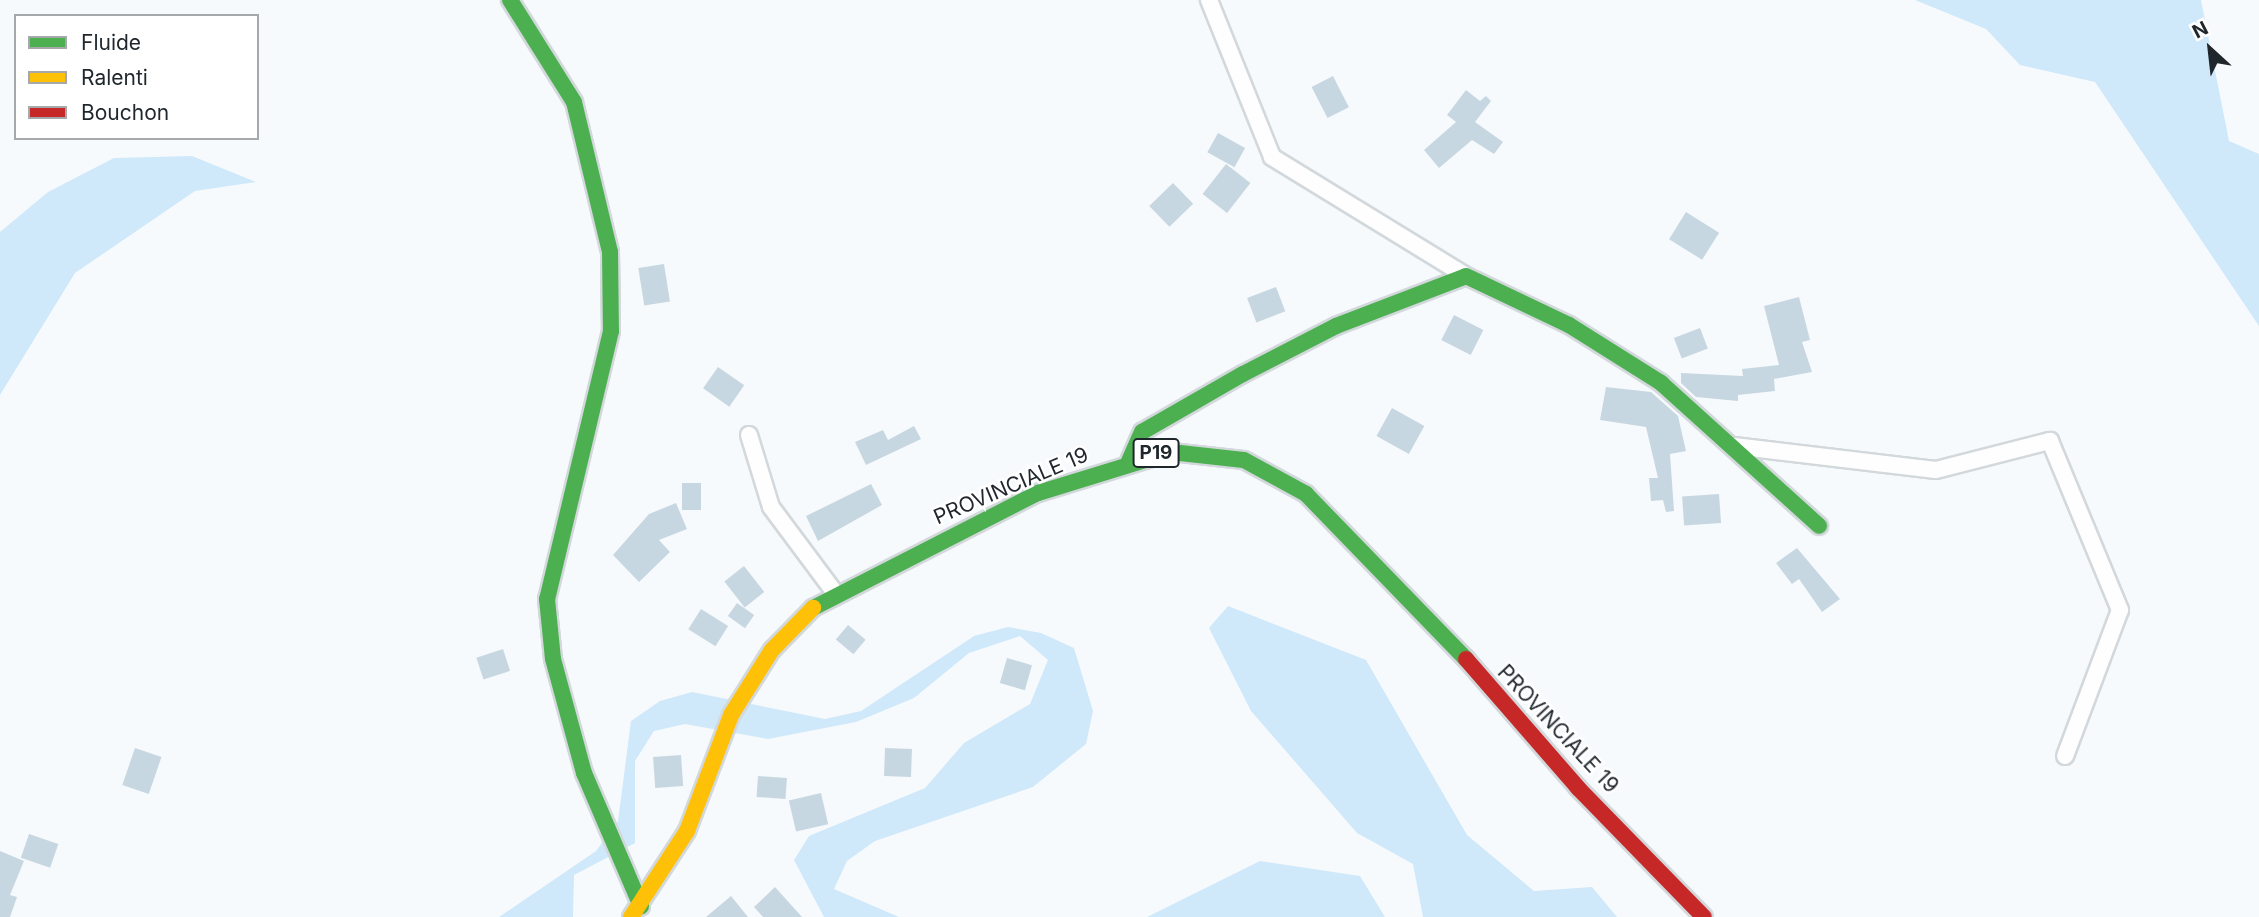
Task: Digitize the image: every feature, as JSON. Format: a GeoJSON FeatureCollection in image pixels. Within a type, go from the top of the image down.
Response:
{"type":"FeatureCollection","features":[{"type":"Feature","properties":{"kind":"street"},"geometry":{"type":"LineString","coordinates":[[510,0],[574,102],[610,252],[611,331],[603,377],[554,552],[547,599],[553,659],[584,773],[636,911]]}},
{"type":"Feature","properties":{"kind":"street"},"geometry":{"type":"LineString","coordinates":[[1209,0],[1272,157],[1466,276],[1569,325],[1638,369],[1734,446],[1819,526]]}},
{"type":"Feature","properties":{"kind":"street"},"geometry":{"type":"LineString","coordinates":[[1129,461],[1142,432],[1243,374],[1336,326],[1444,280],[1466,276]]}},
{"type":"Feature","properties":{"kind":"street"},"geometry":{"type":"LineString","coordinates":[[749,435],[771,507],[835,593]]}},
{"type":"Feature","properties":{"kind":"street"},"geometry":{"type":"LineString","coordinates":[[1734,446],[1936,470],[2050,441],[2120,610],[2065,755]]}},
{"type":"Feature","properties":{"kind":"street","name":"PROVINCIALE 19"},"geometry":{"type":"LineString","coordinates":[[636,911],[687,831],[726,725],[758,670],[786,631],[835,593],[1038,493],[1129,461],[1171,452],[1222,453],[1264,468],[1306,494],[1513,707],[1578,789],[1656,862],[1703,917]]}},
{"type":"Feature","properties":{"kind":"shaded area"},"geometry":{"type":"Polygon","coordinates":[[[1915,0],[2201,0],[2229,141],[2259,154],[2259,326],[2095,82],[2020,65],[1986,29],[1915,0]]]}},
{"type":"Feature","properties":{"kind":"shaded area"},"geometry":{"type":"Polygon","coordinates":[[[192,156],[256,182],[195,191],[75,273],[0,395],[0,232],[48,192],[114,158],[192,156]]]}},
{"type":"Feature","properties":{"kind":"shaded area"},"geometry":{"type":"Polygon","coordinates":[[[1228,606],[1366,660],[1467,835],[1534,891],[1592,887],[1617,917],[1423,917],[1413,864],[1357,833],[1251,711],[1209,628],[1228,606]]]}},
{"type":"Feature","properties":{"kind":"shaded area"},"geometry":{"type":"Polygon","coordinates":[[[1008,627],[1041,633],[1074,648],[1093,711],[1086,744],[1033,787],[875,841],[847,861],[834,889],[899,917],[824,917],[794,860],[809,836],[925,788],[964,743],[1030,704],[1048,660],[1020,636],[969,653],[914,698],[856,722],[768,739],[685,724],[654,731],[635,761],[635,843],[574,875],[573,917],[499,917],[596,851],[618,821],[631,721],[660,701],[692,692],[825,719],[861,711],[974,636],[1008,627]]]}},
{"type":"Feature","properties":{"kind":"shaded area"},"geometry":{"type":"Polygon","coordinates":[[[1260,861],[1360,876],[1385,917],[1147,917],[1260,861]]]}},
{"type":"Feature","properties":{"kind":"building"},"geometry":{"type":"Polygon","coordinates":[[[1333,76],[1349,107],[1328,118],[1312,87],[1333,76]]]}},
{"type":"Feature","properties":{"kind":"building"},"geometry":{"type":"Polygon","coordinates":[[[1466,90],[1480,101],[1486,96],[1491,101],[1475,122],[1503,142],[1494,154],[1472,140],[1439,168],[1424,150],[1456,122],[1447,115],[1466,90]]]}},
{"type":"Feature","properties":{"kind":"building"},"geometry":{"type":"Polygon","coordinates":[[[1218,133],[1245,148],[1234,167],[1207,152],[1218,133]]]}},
{"type":"Feature","properties":{"kind":"building"},"geometry":{"type":"Polygon","coordinates":[[[1226,164],[1250,183],[1227,213],[1203,194],[1226,164]]]}},
{"type":"Feature","properties":{"kind":"building"},"geometry":{"type":"Polygon","coordinates":[[[1173,183],[1193,204],[1169,227],[1149,206],[1173,183]]]}},
{"type":"Feature","properties":{"kind":"building"},"geometry":{"type":"Polygon","coordinates":[[[1686,212],[1719,233],[1702,260],[1669,239],[1686,212]]]}},
{"type":"Feature","properties":{"kind":"building"},"geometry":{"type":"Polygon","coordinates":[[[664,264],[670,302],[644,306],[638,268],[664,264]]]}},
{"type":"Feature","properties":{"kind":"building"},"geometry":{"type":"Polygon","coordinates":[[[1276,287],[1285,311],[1256,322],[1247,298],[1276,287]]]}},
{"type":"Feature","properties":{"kind":"building"},"geometry":{"type":"Polygon","coordinates":[[[1799,297],[1810,340],[1802,342],[1812,372],[1774,379],[1775,391],[1738,395],[1738,401],[1696,397],[1681,383],[1681,373],[1743,376],[1742,369],[1779,365],[1764,306],[1799,297]]]}},
{"type":"Feature","properties":{"kind":"building"},"geometry":{"type":"Polygon","coordinates":[[[1454,315],[1483,330],[1471,355],[1441,340],[1454,315]]]}},
{"type":"Feature","properties":{"kind":"building"},"geometry":{"type":"Polygon","coordinates":[[[1700,328],[1708,349],[1682,359],[1674,338],[1700,328]]]}},
{"type":"Feature","properties":{"kind":"building"},"geometry":{"type":"Polygon","coordinates":[[[718,367],[744,385],[729,407],[703,388],[718,367]]]}},
{"type":"Feature","properties":{"kind":"building"},"geometry":{"type":"Polygon","coordinates":[[[1606,387],[1651,392],[1678,416],[1686,451],[1670,454],[1674,511],[1666,512],[1663,500],[1651,501],[1649,478],[1658,478],[1646,427],[1600,420],[1606,387]]]}},
{"type":"Feature","properties":{"kind":"building"},"geometry":{"type":"Polygon","coordinates":[[[1392,408],[1424,426],[1409,454],[1376,436],[1392,408]]]}},
{"type":"Feature","properties":{"kind":"building"},"geometry":{"type":"Polygon","coordinates":[[[914,426],[921,439],[866,465],[855,442],[883,430],[888,440],[914,426]]]}},
{"type":"Feature","properties":{"kind":"building"},"geometry":{"type":"Polygon","coordinates":[[[682,483],[701,483],[701,510],[682,510],[682,483]]]}},
{"type":"Feature","properties":{"kind":"building"},"geometry":{"type":"Polygon","coordinates":[[[871,484],[882,505],[818,541],[806,516],[871,484]]]}},
{"type":"Feature","properties":{"kind":"building"},"geometry":{"type":"Polygon","coordinates":[[[1719,494],[1721,523],[1684,526],[1682,497],[1719,494]]]}},
{"type":"Feature","properties":{"kind":"building"},"geometry":{"type":"Polygon","coordinates":[[[676,503],[687,529],[659,540],[670,552],[639,582],[613,555],[649,514],[676,503]]]}},
{"type":"Feature","properties":{"kind":"building"},"geometry":{"type":"Polygon","coordinates":[[[1797,548],[1840,599],[1822,612],[1799,579],[1792,584],[1776,563],[1797,548]]]}},
{"type":"Feature","properties":{"kind":"building"},"geometry":{"type":"Polygon","coordinates":[[[744,566],[764,592],[745,607],[724,581],[744,566]]]}},
{"type":"Feature","properties":{"kind":"building"},"geometry":{"type":"Polygon","coordinates":[[[737,603],[754,615],[745,628],[728,616],[737,603]]]}},
{"type":"Feature","properties":{"kind":"building"},"geometry":{"type":"Polygon","coordinates":[[[701,609],[728,626],[715,646],[688,629],[701,609]]]}},
{"type":"Feature","properties":{"kind":"building"},"geometry":{"type":"Polygon","coordinates":[[[848,625],[866,640],[853,654],[836,640],[848,625]]]}},
{"type":"Feature","properties":{"kind":"building"},"geometry":{"type":"Polygon","coordinates":[[[503,649],[510,671],[483,680],[476,658],[503,649]]]}},
{"type":"Feature","properties":{"kind":"building"},"geometry":{"type":"Polygon","coordinates":[[[1007,658],[1032,665],[1025,690],[1000,683],[1007,658]]]}},
{"type":"Feature","properties":{"kind":"building"},"geometry":{"type":"Polygon","coordinates":[[[135,748],[161,757],[149,794],[122,785],[135,748]]]}},
{"type":"Feature","properties":{"kind":"building"},"geometry":{"type":"Polygon","coordinates":[[[885,748],[912,749],[911,777],[884,776],[885,748]]]}},
{"type":"Feature","properties":{"kind":"building"},"geometry":{"type":"Polygon","coordinates":[[[681,755],[683,786],[655,788],[653,757],[681,755]]]}},
{"type":"Feature","properties":{"kind":"building"},"geometry":{"type":"Polygon","coordinates":[[[758,776],[787,778],[785,799],[757,797],[758,776]]]}},
{"type":"Feature","properties":{"kind":"building"},"geometry":{"type":"Polygon","coordinates":[[[821,793],[828,824],[796,832],[789,800],[821,793]]]}},
{"type":"Feature","properties":{"kind":"building"},"geometry":{"type":"Polygon","coordinates":[[[29,834],[58,844],[50,868],[21,858],[29,834]]]}},
{"type":"Feature","properties":{"kind":"building"},"geometry":{"type":"Polygon","coordinates":[[[0,851],[24,861],[10,895],[17,897],[10,917],[0,917],[0,851]]]}},
{"type":"Feature","properties":{"kind":"building"},"geometry":{"type":"Polygon","coordinates":[[[775,887],[802,917],[763,917],[754,907],[775,887]]]}},
{"type":"Feature","properties":{"kind":"building"},"geometry":{"type":"Polygon","coordinates":[[[731,896],[748,917],[706,917],[731,896]]]}},
{"type":"Feature","properties":{"kind":"traffic: fast"},"geometry":{"type":"LineString","coordinates":[[510,0],[574,102],[610,252],[611,331],[547,599],[553,659],[584,773],[641,906]]}},
{"type":"Feature","properties":{"kind":"traffic: fast"},"geometry":{"type":"LineString","coordinates":[[1129,461],[1142,432],[1243,374],[1336,326],[1466,276],[1569,325],[1661,383],[1819,526]]}},
{"type":"Feature","properties":{"kind":"traffic: fast"},"geometry":{"type":"LineString","coordinates":[[813,608],[1038,493],[1171,452],[1244,460],[1306,494],[1466,659]]}},
{"type":"Feature","properties":{"kind":"traffic: slow"},"geometry":{"type":"LineString","coordinates":[[631,917],[687,831],[731,715],[772,650],[813,608]]}},
{"type":"Feature","properties":{"kind":"traffic: jam"},"geometry":{"type":"LineString","coordinates":[[1466,659],[1578,788],[1704,917]]}}]}
